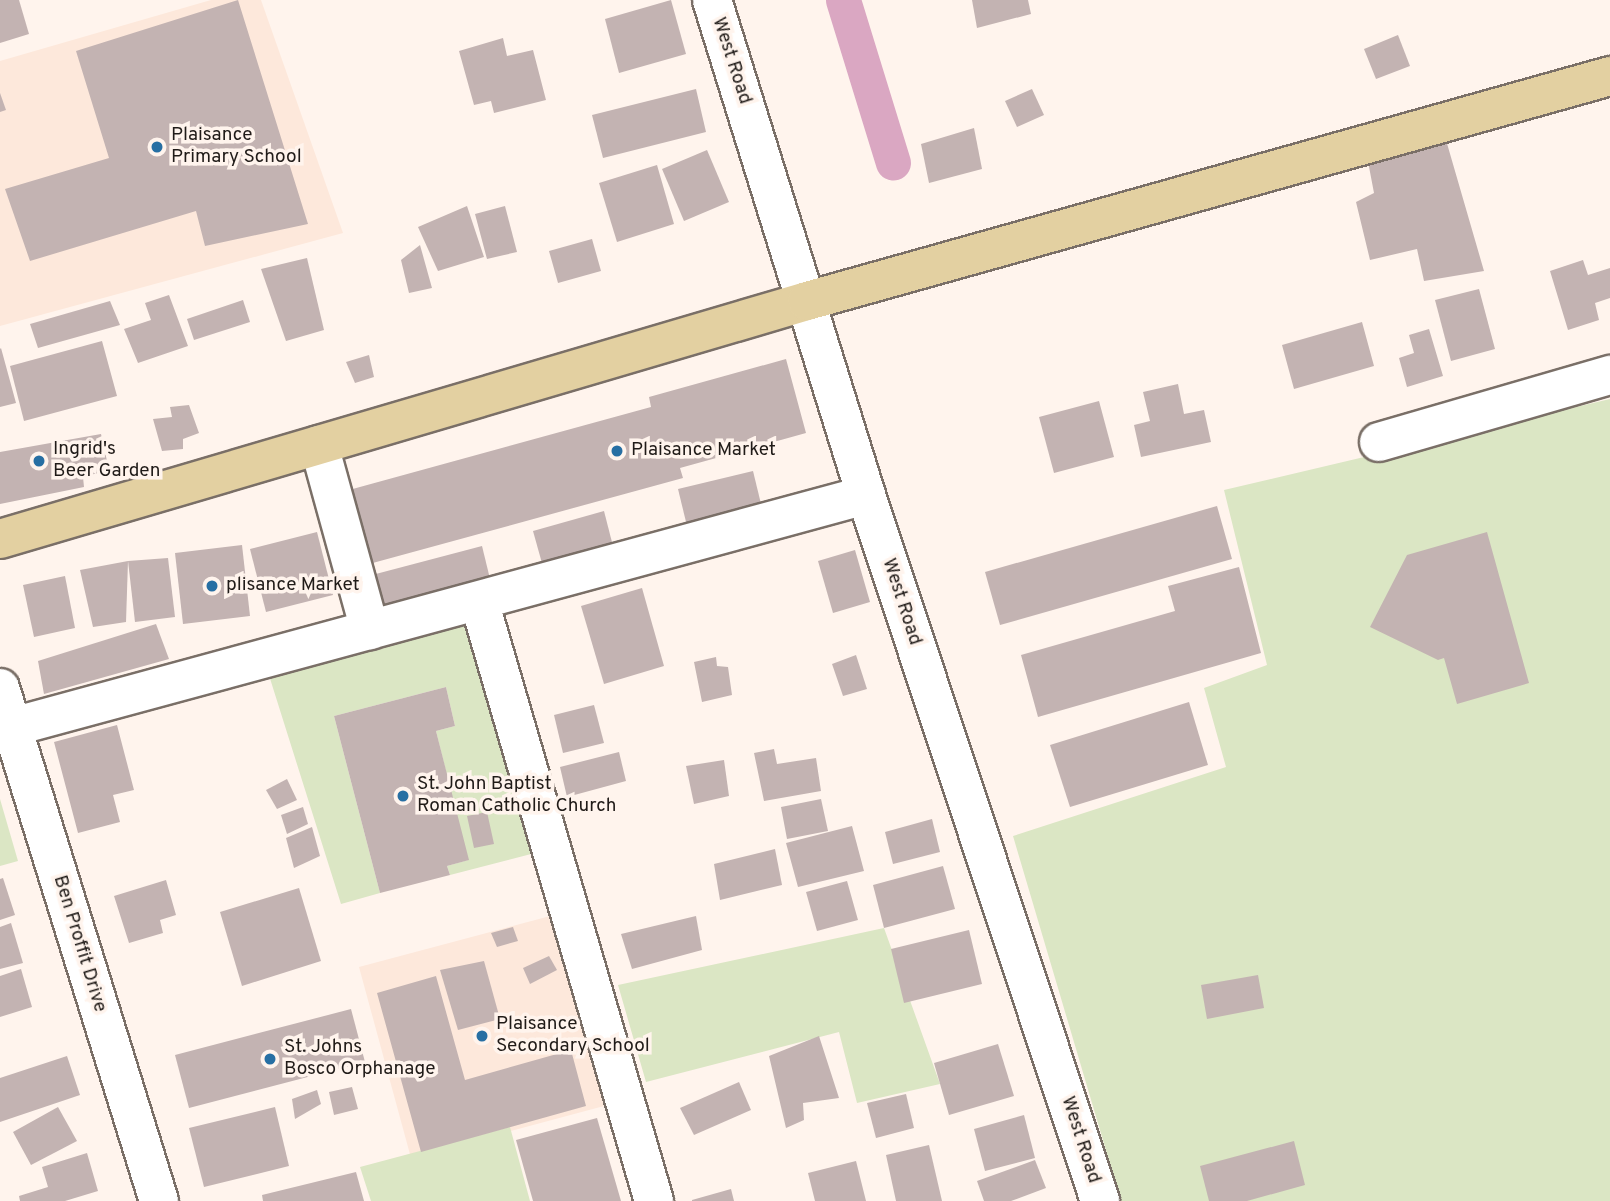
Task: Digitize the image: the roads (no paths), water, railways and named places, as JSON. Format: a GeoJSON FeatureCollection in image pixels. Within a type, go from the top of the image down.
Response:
{"type":"FeatureCollection","features":[{"type":"Feature","properties":{"kind":"main road"},"geometry":{"type":"LineString","coordinates":[[0,539],[807,301],[1610,76]]}},
{"type":"Feature","properties":{"kind":"street","name":"West Road"},"geometry":{"type":"LineString","coordinates":[[712,0],[866,495],[1100,1201]]}},
{"type":"Feature","properties":{"kind":"street"},"geometry":{"type":"LineString","coordinates":[[1379,442],[1610,374]]}},
{"type":"Feature","properties":{"kind":"street"},"geometry":{"type":"LineString","coordinates":[[318,445],[370,630]]}},
{"type":"Feature","properties":{"kind":"street"},"geometry":{"type":"LineString","coordinates":[[12,727],[866,495]]}},
{"type":"Feature","properties":{"kind":"street"},"geometry":{"type":"LineString","coordinates":[[479,600],[654,1201]]}},
{"type":"Feature","properties":{"kind":"street","name":"Ben Proffit Drive"},"geometry":{"type":"LineString","coordinates":[[0,688],[159,1201]]}},
{"type":"Feature","properties":{"kind":"waterway"},"geometry":{"type":"LineString","coordinates":[[843,0],[893,163]]}},
{"type":"Feature","properties":{"kind":"place","name":"Plaisance Primary School"},"geometry":{"type":"Point","coordinates":[157,147]}},
{"type":"Feature","properties":{"kind":"place","name":"Plaisance Market"},"geometry":{"type":"Point","coordinates":[617,451]}},
{"type":"Feature","properties":{"kind":"place","name":"Ingrid's Beer Garden"},"geometry":{"type":"Point","coordinates":[39,461]}},
{"type":"Feature","properties":{"kind":"place","name":"plisance Market"},"geometry":{"type":"Point","coordinates":[212,586]}},
{"type":"Feature","properties":{"kind":"place","name":"St. John Baptist Roman Catholic Church"},"geometry":{"type":"Point","coordinates":[403,796]}},
{"type":"Feature","properties":{"kind":"place","name":"Plaisance Secondary School"},"geometry":{"type":"Point","coordinates":[482,1036]}},
{"type":"Feature","properties":{"kind":"place","name":"St. Johns Bosco Orphanage"},"geometry":{"type":"Point","coordinates":[270,1059]}}]}
